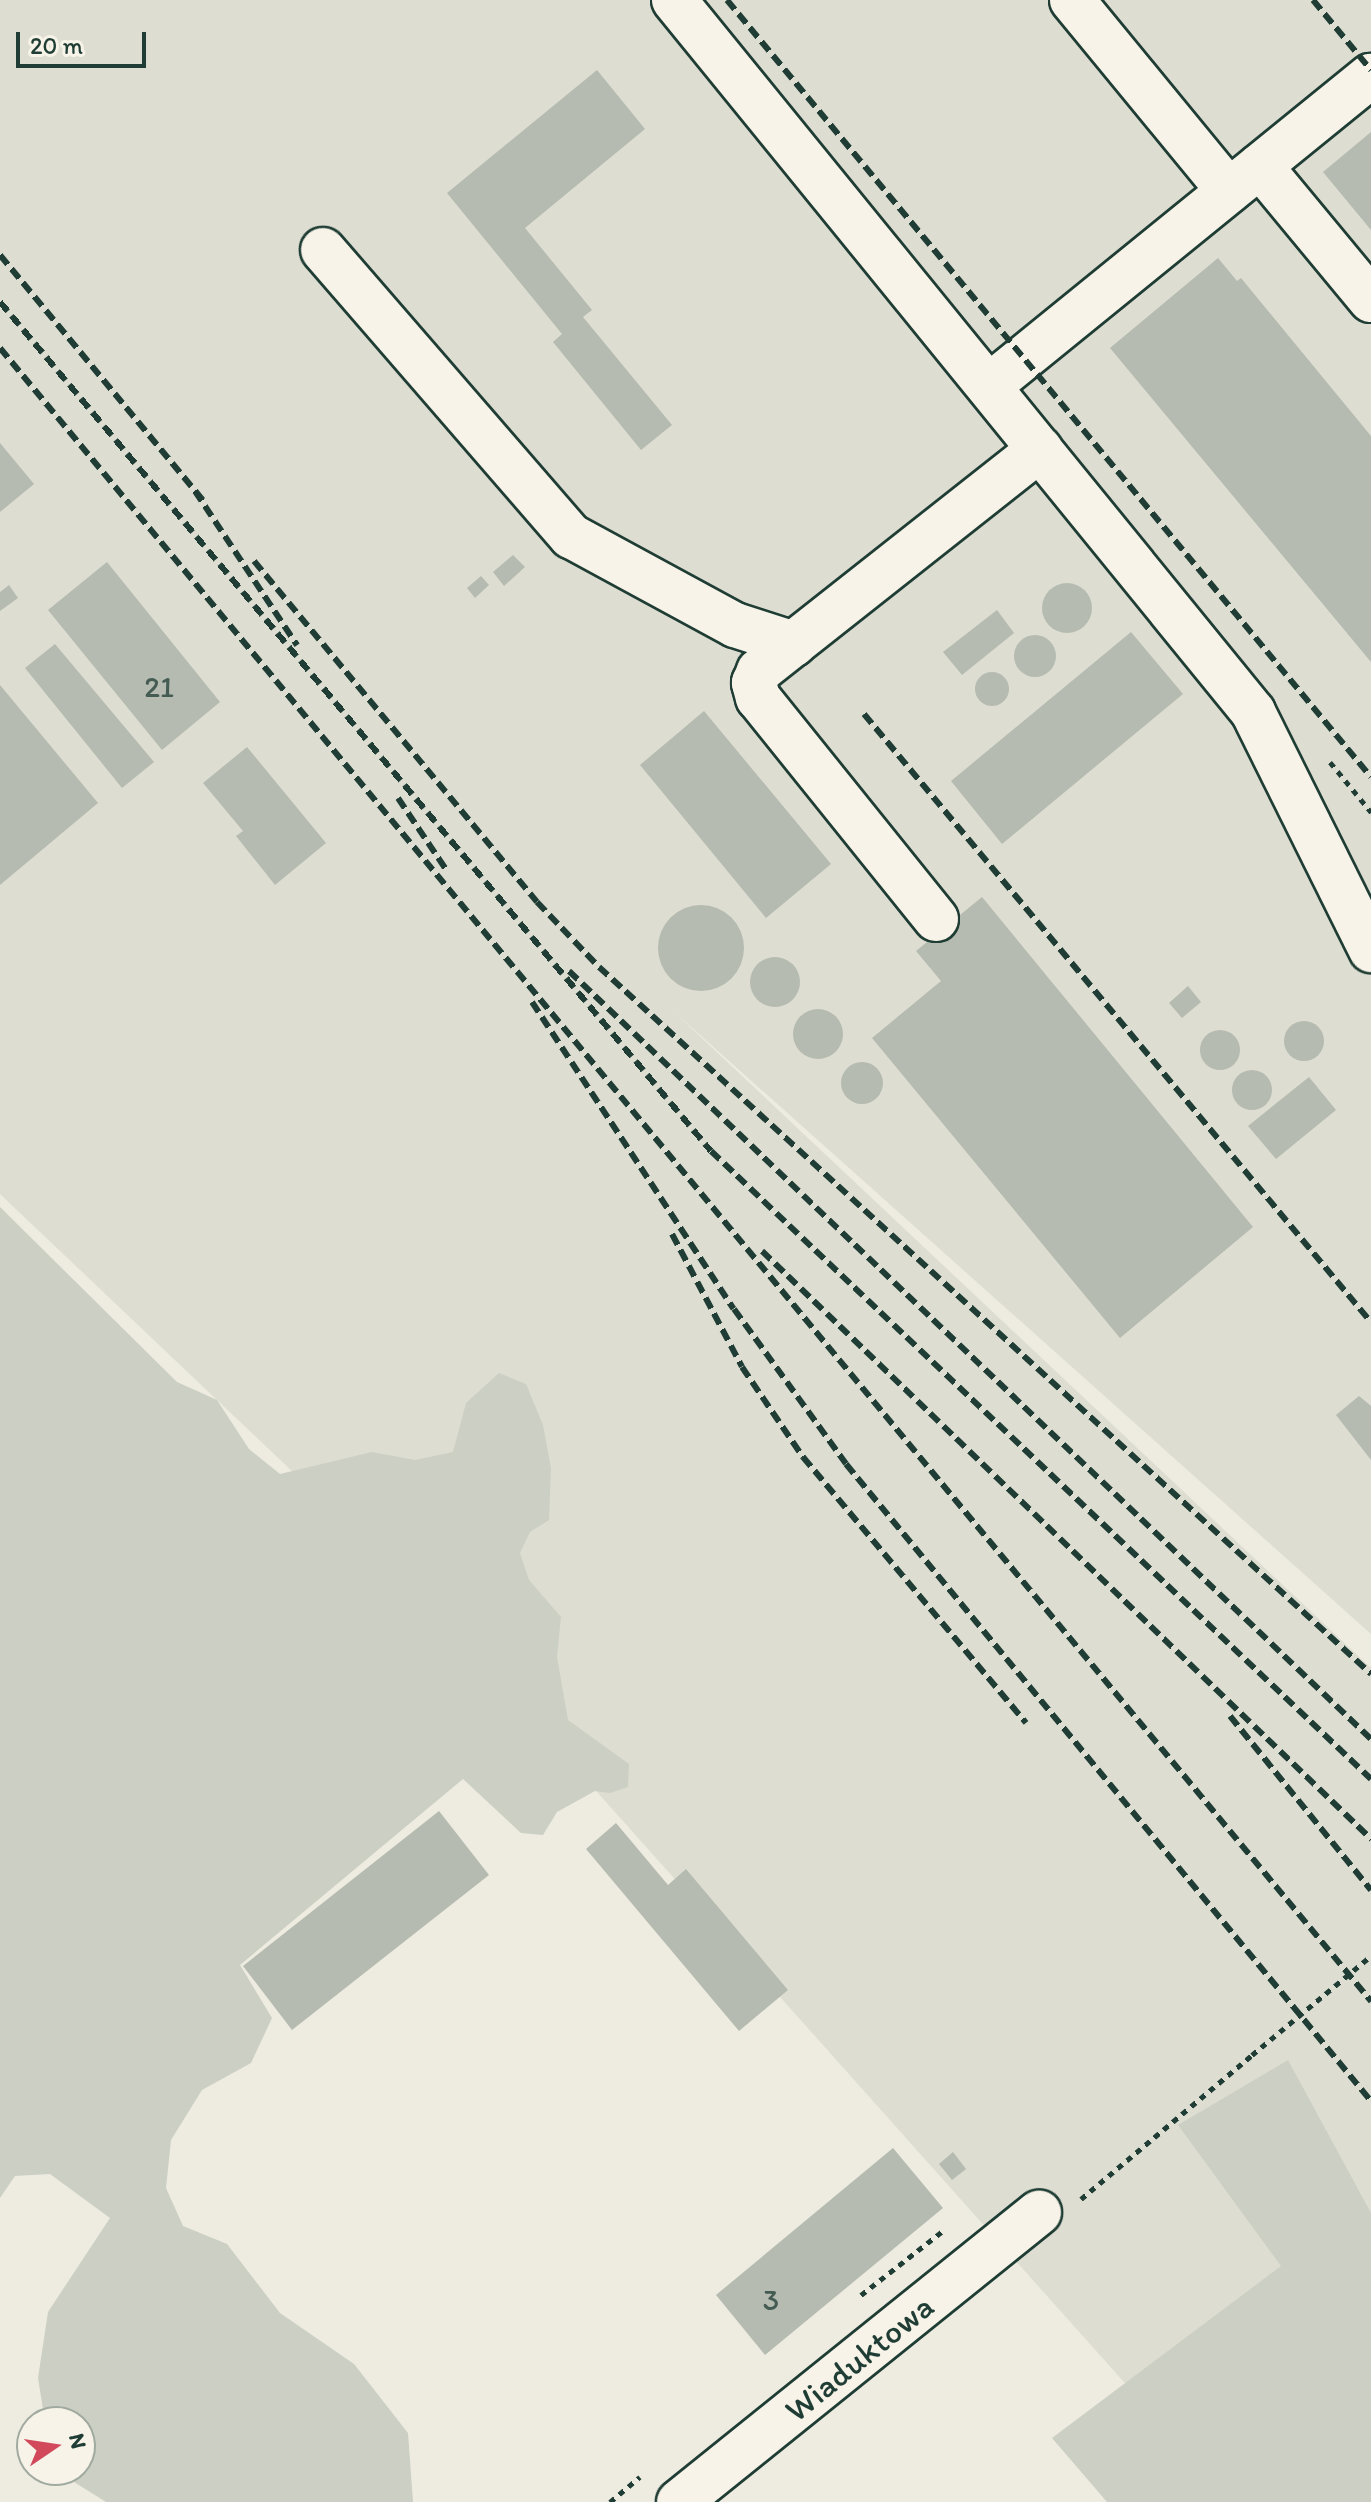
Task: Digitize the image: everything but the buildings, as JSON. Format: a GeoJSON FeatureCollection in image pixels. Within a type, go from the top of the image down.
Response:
{"type":"FeatureCollection","features":[{"type":"Feature","properties":{"kind":"lane"},"geometry":{"type":"LineString","coordinates":[[674,0],[1253,712],[1368,928]]}},
{"type":"Feature","properties":{"kind":"lane"},"geometry":{"type":"LineString","coordinates":[[1072,0],[1245,178],[1371,300]]}},
{"type":"Feature","properties":{"kind":"lane"},"geometry":{"type":"LineString","coordinates":[[989,386],[1371,76]]}},
{"type":"Feature","properties":{"kind":"lane"},"geometry":{"type":"LineString","coordinates":[[323,250],[571,536],[735,625],[794,644]]}},
{"type":"Feature","properties":{"kind":"lane"},"geometry":{"type":"LineString","coordinates":[[936,919],[758,698],[754,683],[759,671],[1040,449]]}},
{"type":"Feature","properties":{"kind":"lane","name":"Wiaduktowa"},"geometry":{"type":"LineString","coordinates":[[679,2502],[1039,2213]]}},
{"type":"Feature","properties":{"kind":"path"},"geometry":{"type":"LineString","coordinates":[[1147,2147],[1371,1956]]}},
{"type":"Feature","properties":{"kind":"shaded area"},"geometry":{"type":"Polygon","coordinates":[[[0,0],[1371,0],[1371,1634],[672,1010],[1371,1668],[1371,2502],[1231,2502],[414,1587],[0,1194],[0,0]]]}},
{"type":"Feature","properties":{"kind":"shaded area"},"geometry":{"type":"Polygon","coordinates":[[[0,1207],[177,1382],[217,1400],[249,1449],[280,1474],[372,1452],[415,1460],[453,1452],[466,1403],[499,1373],[526,1384],[543,1425],[551,1468],[549,1520],[530,1532],[520,1553],[529,1580],[561,1617],[557,1657],[568,1720],[629,1764],[628,1787],[610,1793],[595,1791],[557,1812],[543,1835],[521,1833],[463,1779],[240,1965],[272,2018],[251,2063],[202,2090],[171,2140],[166,2188],[183,2226],[227,2244],[280,2313],[354,2364],[408,2433],[413,2502],[106,2502],[80,2486],[96,2486],[96,2406],[42,2406],[38,2378],[48,2312],[110,2218],[50,2174],[15,2176],[0,2198],[0,1207]]]}},
{"type":"Feature","properties":{"kind":"shaded area"},"geometry":{"type":"Polygon","coordinates":[[[1288,2060],[1371,2213],[1371,2502],[1107,2502],[1052,2438],[1281,2266],[1178,2125],[1288,2060]]]}},
{"type":"Feature","properties":{"kind":"railway"},"geometry":{"type":"LineString","coordinates":[[727,0],[1371,777]]}},
{"type":"Feature","properties":{"kind":"railway"},"geometry":{"type":"LineString","coordinates":[[1313,0],[1371,70]]}},
{"type":"Feature","properties":{"kind":"railway"},"geometry":{"type":"LineString","coordinates":[[0,255],[203,500]]}},
{"type":"Feature","properties":{"kind":"railway"},"geometry":{"type":"LineString","coordinates":[[0,302],[711,1151],[1371,1779]]}},
{"type":"Feature","properties":{"kind":"railway"},"geometry":{"type":"LineString","coordinates":[[0,348],[1371,2001]]}},
{"type":"Feature","properties":{"kind":"railway"},"geometry":{"type":"LineString","coordinates":[[195,491],[297,645]]}},
{"type":"Feature","properties":{"kind":"railway"},"geometry":{"type":"LineString","coordinates":[[254,561],[537,902],[599,967],[1371,1674]]}},
{"type":"Feature","properties":{"kind":"railway"},"geometry":{"type":"LineString","coordinates":[[864,714],[1371,1322]]}},
{"type":"Feature","properties":{"kind":"railway"},"geometry":{"type":"LineString","coordinates":[[398,798],[447,871]]}},
{"type":"Feature","properties":{"kind":"railway"},"geometry":{"type":"LineString","coordinates":[[569,971],[1371,1739]]}},
{"type":"Feature","properties":{"kind":"railway"},"geometry":{"type":"LineString","coordinates":[[532,1002],[734,1309],[846,1464],[1371,2101]]}},
{"type":"Feature","properties":{"kind":"railway"},"geometry":{"type":"LineString","coordinates":[[672,1234],[742,1367],[803,1457],[1026,1723]]}},
{"type":"Feature","properties":{"kind":"railway"},"geometry":{"type":"LineString","coordinates":[[762,1251],[1371,1839]]}},
{"type":"Feature","properties":{"kind":"railway"},"geometry":{"type":"LineString","coordinates":[[1230,1716],[1371,1890]]}}]}
